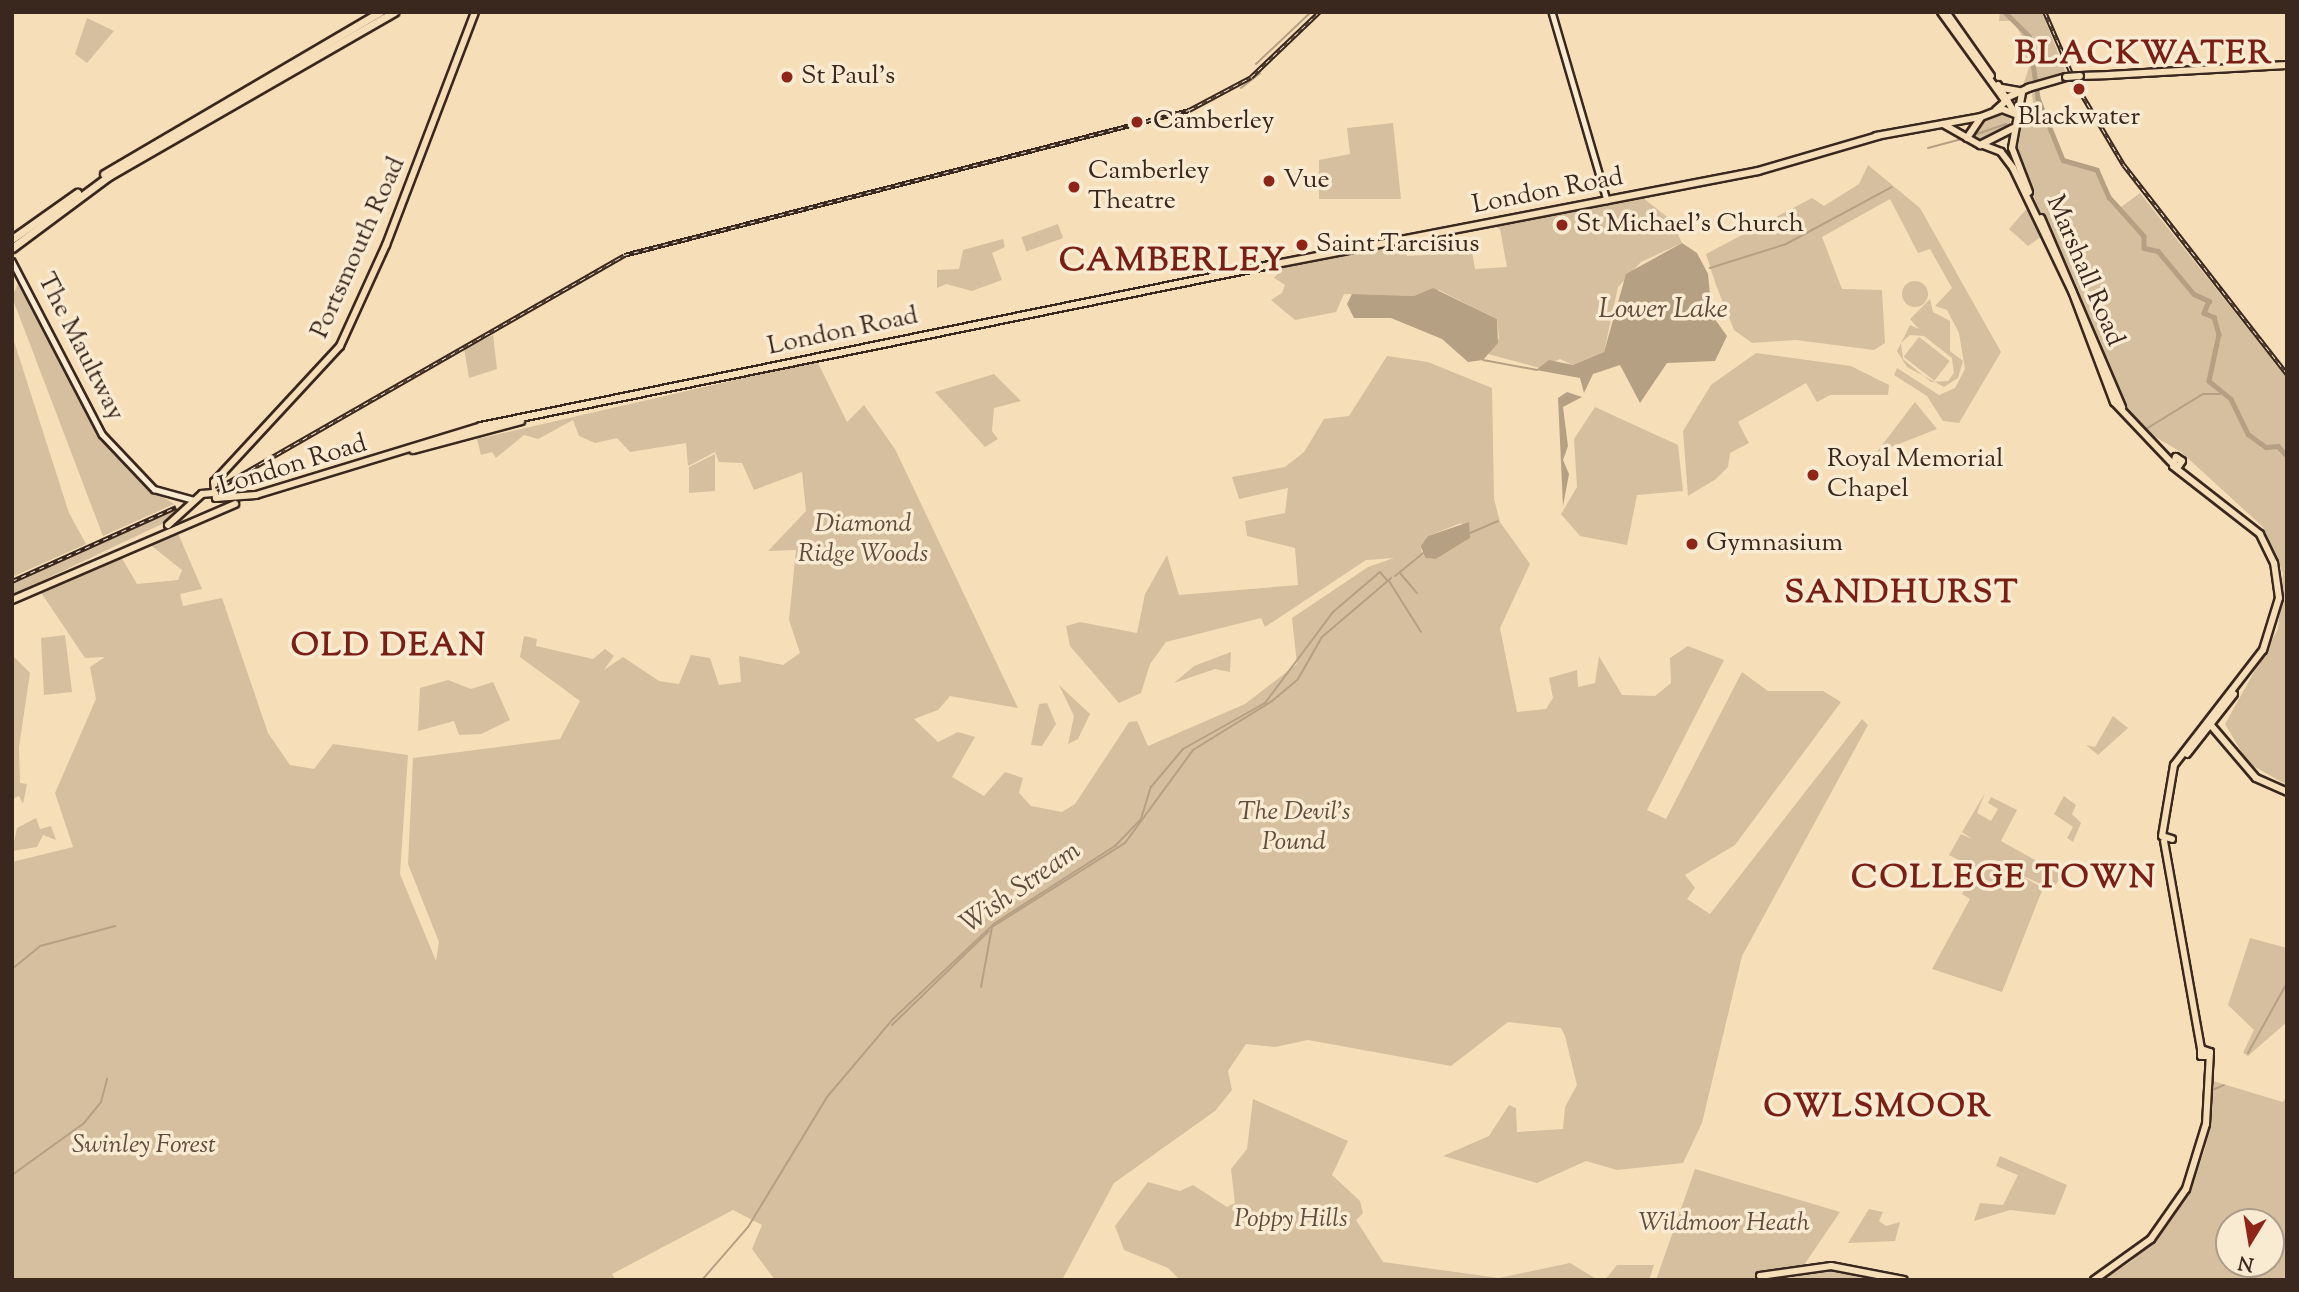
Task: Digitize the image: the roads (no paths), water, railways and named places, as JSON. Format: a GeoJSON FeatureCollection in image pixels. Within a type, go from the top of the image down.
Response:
{"type":"FeatureCollection","features":[{"type":"Feature","properties":{"kind":"highway"},"geometry":{"type":"LineString","coordinates":[[12,239],[142,148],[380,12]]}},
{"type":"Feature","properties":{"kind":"highway"},"geometry":{"type":"LineString","coordinates":[[12,248],[119,170],[394,12]]}},
{"type":"Feature","properties":{"kind":"main road","name":"Portsmouth Road"},"geometry":{"type":"LineString","coordinates":[[210,511],[215,496],[213,483],[340,346],[386,244],[475,12]]}},
{"type":"Feature","properties":{"kind":"main road"},"geometry":{"type":"LineString","coordinates":[[1552,12],[1606,200]]}},
{"type":"Feature","properties":{"kind":"main road"},"geometry":{"type":"LineString","coordinates":[[1943,12],[2008,100],[2015,114]]}},
{"type":"Feature","properties":{"kind":"main road"},"geometry":{"type":"LineString","coordinates":[[1994,111],[2033,86],[2066,77],[2182,68],[2287,65]]}},
{"type":"Feature","properties":{"kind":"main road"},"geometry":{"type":"LineString","coordinates":[[2000,91],[2021,92]]}},
{"type":"Feature","properties":{"kind":"main road"},"geometry":{"type":"LineString","coordinates":[[1994,111],[2000,91]]}},
{"type":"Feature","properties":{"kind":"main road"},"geometry":{"type":"LineString","coordinates":[[2015,114],[2021,92]]}},
{"type":"Feature","properties":{"kind":"main road"},"geometry":{"type":"LineString","coordinates":[[1994,111],[2015,114]]}},
{"type":"Feature","properties":{"kind":"main road","name":"London Road"},"geometry":{"type":"LineString","coordinates":[[13,599],[177,522],[463,430],[1270,265],[1764,170],[1878,136],[1981,117],[1994,111]]}},
{"type":"Feature","properties":{"kind":"main road","name":"Marshall Road"},"geometry":{"type":"LineString","coordinates":[[2015,114],[2015,163],[2075,286],[2110,386],[2134,426]]}},
{"type":"Feature","properties":{"kind":"main road"},"geometry":{"type":"LineString","coordinates":[[1968,139],[1981,117]]}},
{"type":"Feature","properties":{"kind":"main road","name":"London Road"},"geometry":{"type":"LineString","coordinates":[[1910,128],[1947,124],[1968,139]]}},
{"type":"Feature","properties":{"kind":"main road"},"geometry":{"type":"LineString","coordinates":[[1983,145],[2014,126]]}},
{"type":"Feature","properties":{"kind":"main road","name":"Marshall Road"},"geometry":{"type":"LineString","coordinates":[[1968,139],[2001,152],[2013,168],[2071,291],[2110,394],[2134,426],[2252,525],[2276,570],[2273,629],[2222,713],[2208,726]]}},
{"type":"Feature","properties":{"kind":"main road","name":"The Maultway"},"geometry":{"type":"LineString","coordinates":[[12,261],[102,434],[150,486],[181,500],[199,497]]}},
{"type":"Feature","properties":{"kind":"main road","name":"London Road"},"geometry":{"type":"LineString","coordinates":[[325,474],[604,400]]}},
{"type":"Feature","properties":{"kind":"main road"},"geometry":{"type":"LineString","coordinates":[[428,442],[456,438],[463,430]]}},
{"type":"Feature","properties":{"kind":"main road","name":"Portsmouth Road"},"geometry":{"type":"LineString","coordinates":[[199,497],[227,468]]}},
{"type":"Feature","properties":{"kind":"main road","name":"London Road"},"geometry":{"type":"LineString","coordinates":[[177,522],[199,497],[215,496],[234,501],[292,485]]}},
{"type":"Feature","properties":{"kind":"main road"},"geometry":{"type":"LineString","coordinates":[[181,500],[186,510],[195,517]]}},
{"type":"Feature","properties":{"kind":"main road","name":"Marshall Road"},"geometry":{"type":"LineString","coordinates":[[2208,726],[2240,682]]}},
{"type":"Feature","properties":{"kind":"main road"},"geometry":{"type":"LineString","coordinates":[[2220,738],[2222,713]]}},
{"type":"Feature","properties":{"kind":"main road"},"geometry":{"type":"LineString","coordinates":[[2208,726],[2259,781],[2287,792]]}},
{"type":"Feature","properties":{"kind":"main road"},"geometry":{"type":"LineString","coordinates":[[2094,1280],[2146,1243],[2182,1196],[2205,1129],[2207,1069],[2166,821],[2173,772],[2192,742],[2208,726]]}},
{"type":"Feature","properties":{"kind":"main road"},"geometry":{"type":"LineString","coordinates":[[2173,772],[2208,726]]}},
{"type":"Feature","properties":{"kind":"main road"},"geometry":{"type":"LineString","coordinates":[[1752,1280],[1775,1273],[1838,1266],[1905,1280]]}},
{"type":"Feature","properties":{"kind":"water","name":"Lower Lake"},"geometry":{"type":"Polygon","coordinates":[[[1682,243],[1697,253],[1708,274],[1712,315],[1727,336],[1715,361],[1667,363],[1640,403],[1620,365],[1593,374],[1584,393],[1580,378],[1536,370],[1549,360],[1573,365],[1604,352],[1626,274],[1682,243]]]}},
{"type":"Feature","properties":{"kind":"water"},"geometry":{"type":"Polygon","coordinates":[[[1433,288],[1497,319],[1498,343],[1483,360],[1468,362],[1442,339],[1391,318],[1354,318],[1347,304],[1352,294],[1414,296],[1433,288]]]}},
{"type":"Feature","properties":{"kind":"water"},"geometry":{"type":"Polygon","coordinates":[[[1567,392],[1582,397],[1563,407],[1568,446],[1563,460],[1569,474],[1563,506],[1558,398],[1567,392]]]}},
{"type":"Feature","properties":{"kind":"water"},"geometry":{"type":"Polygon","coordinates":[[[1469,522],[1470,538],[1436,559],[1425,558],[1421,546],[1428,536],[1469,522]]]}},
{"type":"Feature","properties":{"kind":"waterway"},"geometry":{"type":"LineString","coordinates":[[1256,64],[1311,12]]}},
{"type":"Feature","properties":{"kind":"waterway"},"geometry":{"type":"LineString","coordinates":[[2005,12],[2029,36],[2038,98],[2063,160],[2097,170],[2109,197],[2144,236],[2144,248],[2158,251],[2194,294],[2209,301],[2204,313],[2214,317],[2219,334],[2209,381],[2231,399],[2248,434],[2266,447],[2278,446],[2287,456]]}},
{"type":"Feature","properties":{"kind":"waterway"},"geometry":{"type":"LineString","coordinates":[[1241,88],[1260,73]]}},
{"type":"Feature","properties":{"kind":"waterway","name":"Wish Stream"},"geometry":{"type":"LineString","coordinates":[[2023,126],[2049,119]]}},
{"type":"Feature","properties":{"kind":"waterway","name":"Wish Stream"},"geometry":{"type":"LineString","coordinates":[[1974,135],[2006,124]]}},
{"type":"Feature","properties":{"kind":"waterway","name":"Wish Stream"},"geometry":{"type":"LineString","coordinates":[[1928,148],[1961,139]]}},
{"type":"Feature","properties":{"kind":"waterway","name":"Wish Stream"},"geometry":{"type":"LineString","coordinates":[[1710,268],[1786,244],[1892,187]]}},
{"type":"Feature","properties":{"kind":"waterway"},"geometry":{"type":"LineString","coordinates":[[1483,360],[1537,370]]}},
{"type":"Feature","properties":{"kind":"waterway"},"geometry":{"type":"LineString","coordinates":[[2146,429],[2203,394],[2220,394]]}},
{"type":"Feature","properties":{"kind":"waterway","name":"Wish Stream"},"geometry":{"type":"LineString","coordinates":[[1470,533],[1498,521]]}},
{"type":"Feature","properties":{"kind":"waterway","name":"Wish Stream"},"geometry":{"type":"LineString","coordinates":[[1395,576],[1423,553]]}},
{"type":"Feature","properties":{"kind":"waterway","name":"Wish Stream"},"geometry":{"type":"LineString","coordinates":[[702,1280],[748,1227],[827,1097],[893,1019],[995,923],[1115,846],[1141,819],[1151,787],[1183,749],[1265,703],[1333,612],[1380,572],[1387,580]]}},
{"type":"Feature","properties":{"kind":"waterway"},"geometry":{"type":"LineString","coordinates":[[1400,573],[1417,593]]}},
{"type":"Feature","properties":{"kind":"waterway"},"geometry":{"type":"LineString","coordinates":[[981,987],[992,927],[1125,843],[1193,750],[1272,701],[1298,679],[1322,637],[1391,578]]}},
{"type":"Feature","properties":{"kind":"waterway"},"geometry":{"type":"LineString","coordinates":[[1389,581],[1421,632]]}},
{"type":"Feature","properties":{"kind":"waterway"},"geometry":{"type":"LineString","coordinates":[[12,969],[40,946],[115,926]]}},
{"type":"Feature","properties":{"kind":"waterway","name":"Wish Stream"},"geometry":{"type":"LineString","coordinates":[[892,1025],[989,931]]}},
{"type":"Feature","properties":{"kind":"waterway"},"geometry":{"type":"LineString","coordinates":[[2248,1053],[2287,983]]}},
{"type":"Feature","properties":{"kind":"waterway"},"geometry":{"type":"LineString","coordinates":[[12,1175],[84,1123],[101,1102],[107,1079]]}},
{"type":"Feature","properties":{"kind":"waterway"},"geometry":{"type":"LineString","coordinates":[[2210,1091],[2224,1085]]}},
{"type":"Feature","properties":{"kind":"railway"},"geometry":{"type":"LineString","coordinates":[[216,489],[624,255],[1189,110],[1251,77],[1319,12]]}},
{"type":"Feature","properties":{"kind":"railway"},"geometry":{"type":"LineString","coordinates":[[2045,12],[2077,86],[2124,165],[2287,374]]}},
{"type":"Feature","properties":{"kind":"railway"},"geometry":{"type":"LineString","coordinates":[[12,581],[176,507]]}},
{"type":"Feature","properties":{"kind":"place","name":"St Paul's"},"geometry":{"type":"Point","coordinates":[787,77]}},
{"type":"Feature","properties":{"kind":"place","name":"Blackwater"},"geometry":{"type":"Point","coordinates":[2079,89]}},
{"type":"Feature","properties":{"kind":"place","name":"Camberley"},"geometry":{"type":"Point","coordinates":[1137,122]}},
{"type":"Feature","properties":{"kind":"place","name":"Vue"},"geometry":{"type":"Point","coordinates":[1269,181]}},
{"type":"Feature","properties":{"kind":"place","name":"Camberley Theatre"},"geometry":{"type":"Point","coordinates":[1074,187]}},
{"type":"Feature","properties":{"kind":"place","name":"St Michael's Church"},"geometry":{"type":"Point","coordinates":[1562,225]}},
{"type":"Feature","properties":{"kind":"place","name":"Saint Tarcisius"},"geometry":{"type":"Point","coordinates":[1302,245]}},
{"type":"Feature","properties":{"kind":"place","name":"Royal Memorial Chapel"},"geometry":{"type":"Point","coordinates":[1813,475]}},
{"type":"Feature","properties":{"kind":"place","name":"Gymnasium"},"geometry":{"type":"Point","coordinates":[1692,544]}},
{"type":"Feature","properties":{"kind":"district","name":"BLACKWATER"},"geometry":{"type":"Point","coordinates":[2144,56]}},
{"type":"Feature","properties":{"kind":"district","name":"CAMBERLEY"},"geometry":{"type":"Point","coordinates":[1173,263]}},
{"type":"Feature","properties":{"kind":"district","name":"SANDHURST"},"geometry":{"type":"Point","coordinates":[1902,595]}},
{"type":"Feature","properties":{"kind":"district","name":"OLD DEAN"},"geometry":{"type":"Point","coordinates":[389,648]}},
{"type":"Feature","properties":{"kind":"district","name":"COLLEGE TOWN"},"geometry":{"type":"Point","coordinates":[2004,880]}},
{"type":"Feature","properties":{"kind":"district","name":"OWLSMOOR"},"geometry":{"type":"Point","coordinates":[1878,1109]}},
{"type":"Feature","properties":{"kind":"park label","name":"Diamond Ridge Woods"},"geometry":{"type":"Point","coordinates":[863,540]}},
{"type":"Feature","properties":{"kind":"park label","name":"The Devil's Pound"},"geometry":{"type":"Point","coordinates":[1294,828]}},
{"type":"Feature","properties":{"kind":"park label","name":"Swinley Forest"},"geometry":{"type":"Point","coordinates":[144,1146]}},
{"type":"Feature","properties":{"kind":"park label","name":"Poppy Hills"},"geometry":{"type":"Point","coordinates":[1291,1220]}},
{"type":"Feature","properties":{"kind":"park label","name":"Wildmoor Heath"},"geometry":{"type":"Point","coordinates":[1724,1224]}}]}
